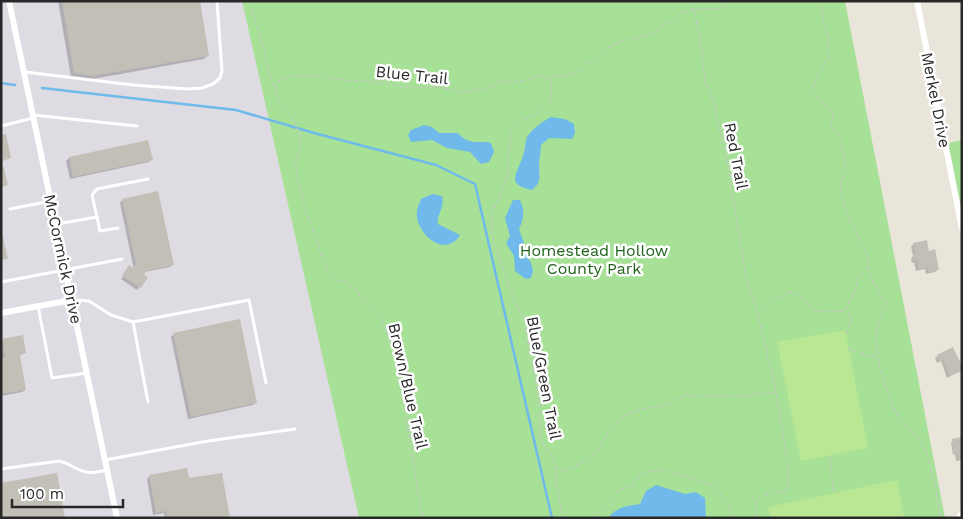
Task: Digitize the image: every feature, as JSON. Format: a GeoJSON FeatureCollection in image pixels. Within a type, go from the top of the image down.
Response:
{"type":"FeatureCollection","features":[{"type":"Feature","properties":{"kind":"street","name":"McCormick Drive"},"geometry":{"type":"LineString","coordinates":[[9,1],[117,518]]}},
{"type":"Feature","properties":{"kind":"street","name":"Merkel Drive"},"geometry":{"type":"LineString","coordinates":[[917,1],[962,229]]}},
{"type":"Feature","properties":{"kind":"street"},"geometry":{"type":"LineString","coordinates":[[1,313],[72,300]]}},
{"type":"Feature","properties":{"kind":"street"},"geometry":{"type":"LineString","coordinates":[[959,518],[962,513]]}},
{"type":"Feature","properties":{"kind":"lane"},"geometry":{"type":"LineString","coordinates":[[24,72],[133,85],[202,88],[213,84],[220,78],[222,71],[217,1]]}},
{"type":"Feature","properties":{"kind":"lane"},"geometry":{"type":"LineString","coordinates":[[1,126],[33,116],[137,126]]}},
{"type":"Feature","properties":{"kind":"lane"},"geometry":{"type":"LineString","coordinates":[[118,228],[100,231],[92,195],[97,189],[148,179]]}},
{"type":"Feature","properties":{"kind":"lane"},"geometry":{"type":"LineString","coordinates":[[10,209],[51,201]]}},
{"type":"Feature","properties":{"kind":"lane"},"geometry":{"type":"LineString","coordinates":[[56,224],[97,216]]}},
{"type":"Feature","properties":{"kind":"lane"},"geometry":{"type":"LineString","coordinates":[[1,282],[122,259]]}},
{"type":"Feature","properties":{"kind":"lane"},"geometry":{"type":"LineString","coordinates":[[72,300],[89,301],[111,315],[133,322],[249,300],[266,383]]}},
{"type":"Feature","properties":{"kind":"lane"},"geometry":{"type":"LineString","coordinates":[[38,306],[52,378],[87,373]]}},
{"type":"Feature","properties":{"kind":"lane"},"geometry":{"type":"LineString","coordinates":[[133,322],[148,402]]}},
{"type":"Feature","properties":{"kind":"lane"},"geometry":{"type":"LineString","coordinates":[[106,460],[208,440],[295,429]]}},
{"type":"Feature","properties":{"kind":"lane"},"geometry":{"type":"LineString","coordinates":[[1,469],[59,461],[68,463],[84,472],[92,473],[108,470]]}},
{"type":"Feature","properties":{"kind":"path","name":"Brown/Blue Trail"},"geometry":{"type":"LineString","coordinates":[[250,1],[274,88],[281,105],[296,124],[300,135],[296,173],[326,272],[333,279],[343,281],[356,288],[368,307],[382,318],[392,346],[404,405],[420,506],[424,518]]}},
{"type":"Feature","properties":{"kind":"path","name":"Red Trail"},"geometry":{"type":"LineString","coordinates":[[692,1],[702,49],[705,80],[714,104],[728,165],[745,272],[758,316],[776,392]]}},
{"type":"Feature","properties":{"kind":"path"},"geometry":{"type":"LineString","coordinates":[[694,10],[719,9],[731,1]]}},
{"type":"Feature","properties":{"kind":"path"},"geometry":{"type":"LineString","coordinates":[[817,1],[823,11],[823,24],[829,40],[829,57],[814,80],[812,92],[834,114],[831,125],[841,141],[846,169],[840,187],[855,232],[868,256],[868,268],[874,284],[887,304],[881,316],[877,332],[877,350],[890,402],[903,424],[920,441],[929,459],[940,518]]}},
{"type":"Feature","properties":{"kind":"path","name":"Blue Trail"},"geometry":{"type":"LineString","coordinates":[[274,88],[280,80],[291,76],[306,75],[352,81],[362,80],[405,87],[437,87],[459,91],[475,91],[489,88],[502,82],[576,73],[612,45],[622,40],[644,37],[659,30],[683,12],[694,10]]}},
{"type":"Feature","properties":{"kind":"path","name":"Blue/Green Trail"},"geometry":{"type":"LineString","coordinates":[[551,77],[551,100],[540,111],[519,123],[510,132],[508,173],[491,217],[493,240],[516,304],[524,319],[540,405],[540,435],[545,447],[553,456],[556,468]]}},
{"type":"Feature","properties":{"kind":"path"},"geometry":{"type":"LineString","coordinates":[[845,310],[856,286],[857,277],[868,268]]}},
{"type":"Feature","properties":{"kind":"path"},"geometry":{"type":"LineString","coordinates":[[758,316],[772,302],[789,292],[800,294],[808,307],[820,312],[845,310],[851,316],[852,321],[846,334]]}},
{"type":"Feature","properties":{"kind":"path"},"geometry":{"type":"LineString","coordinates":[[848,348],[879,359]]}},
{"type":"Feature","properties":{"kind":"path"},"geometry":{"type":"LineString","coordinates":[[563,518],[556,481],[556,468],[567,470],[594,456],[611,429],[626,415],[642,409],[663,406],[688,394],[698,397],[747,396],[776,392],[787,461],[788,490],[763,495],[756,501],[755,518]]}},
{"type":"Feature","properties":{"kind":"path"},"geometry":{"type":"LineString","coordinates":[[829,455],[834,493]]}},
{"type":"Feature","properties":{"kind":"path"},"geometry":{"type":"LineString","coordinates":[[594,518],[616,492],[630,485],[646,472],[660,470],[690,477],[715,486],[729,506],[732,518]]}},
{"type":"Feature","properties":{"kind":"shaded area"},"geometry":{"type":"Polygon","coordinates":[[[1,1],[242,1],[359,518],[1,518],[1,1]]]}},
{"type":"Feature","properties":{"kind":"green space","name":"Homestead Hollow County Park"},"geometry":{"type":"Polygon","coordinates":[[[242,1],[845,1],[945,518],[359,518],[242,1]]]}},
{"type":"Feature","properties":{"kind":"green space"},"geometry":{"type":"Polygon","coordinates":[[[962,140],[962,212],[948,143],[962,140]]]}},
{"type":"Feature","properties":{"kind":"green space"},"geometry":{"type":"Polygon","coordinates":[[[845,330],[868,448],[801,461],[777,342],[845,330]]]}},
{"type":"Feature","properties":{"kind":"green space"},"geometry":{"type":"Polygon","coordinates":[[[897,480],[904,518],[771,518],[768,507],[897,480]]]}},
{"type":"Feature","properties":{"kind":"water"},"geometry":{"type":"Polygon","coordinates":[[[551,117],[565,119],[574,124],[575,133],[572,139],[549,138],[541,145],[539,181],[532,190],[524,188],[518,185],[515,178],[524,154],[527,137],[551,117]]]}},
{"type":"Feature","properties":{"kind":"water"},"geometry":{"type":"Polygon","coordinates":[[[424,125],[432,127],[439,133],[458,133],[466,140],[491,143],[494,152],[489,162],[481,164],[470,152],[447,148],[432,140],[411,142],[408,135],[411,130],[424,125]]]}},
{"type":"Feature","properties":{"kind":"water"},"geometry":{"type":"Polygon","coordinates":[[[432,194],[442,196],[443,201],[438,224],[460,235],[454,242],[447,245],[439,244],[425,234],[417,219],[417,210],[421,199],[432,194]]]}},
{"type":"Feature","properties":{"kind":"water"},"geometry":{"type":"Polygon","coordinates":[[[513,200],[520,200],[523,208],[523,218],[519,229],[525,253],[533,271],[531,278],[526,279],[515,271],[514,256],[506,243],[510,236],[505,218],[513,200]]]}},
{"type":"Feature","properties":{"kind":"water"},"geometry":{"type":"Polygon","coordinates":[[[656,485],[685,494],[696,492],[705,498],[706,518],[608,518],[615,511],[630,505],[640,504],[646,491],[656,485]]]}},
{"type":"Feature","properties":{"kind":"building"},"geometry":{"type":"Polygon","coordinates":[[[62,1],[200,1],[209,56],[92,76],[74,73],[62,1]]]}},
{"type":"Feature","properties":{"kind":"building"},"geometry":{"type":"Polygon","coordinates":[[[6,134],[11,158],[2,161],[8,185],[1,187],[1,135],[6,134]]]}},
{"type":"Feature","properties":{"kind":"building"},"geometry":{"type":"Polygon","coordinates":[[[148,140],[153,160],[73,177],[69,157],[148,140]]]}},
{"type":"Feature","properties":{"kind":"building"},"geometry":{"type":"Polygon","coordinates":[[[158,191],[174,265],[146,271],[144,275],[148,277],[141,288],[122,276],[129,265],[133,268],[136,264],[122,199],[158,191]]]}},
{"type":"Feature","properties":{"kind":"building"},"geometry":{"type":"Polygon","coordinates":[[[1,229],[8,259],[1,260],[1,229]]]}},
{"type":"Feature","properties":{"kind":"building"},"geometry":{"type":"Polygon","coordinates":[[[927,240],[929,251],[935,249],[939,270],[929,272],[928,267],[919,269],[917,260],[914,261],[913,255],[916,254],[913,243],[927,240]]]}},
{"type":"Feature","properties":{"kind":"building"},"geometry":{"type":"Polygon","coordinates":[[[240,319],[257,403],[191,417],[173,333],[240,319]]]}},
{"type":"Feature","properties":{"kind":"building"},"geometry":{"type":"Polygon","coordinates":[[[23,335],[26,353],[20,355],[26,390],[1,394],[1,358],[5,357],[2,339],[23,335]]]}},
{"type":"Feature","properties":{"kind":"building"},"geometry":{"type":"Polygon","coordinates":[[[953,347],[962,366],[962,371],[950,376],[944,360],[940,361],[937,355],[953,347]]]}},
{"type":"Feature","properties":{"kind":"building"},"geometry":{"type":"Polygon","coordinates":[[[962,437],[962,459],[958,460],[957,453],[954,454],[952,439],[962,437]]]}},
{"type":"Feature","properties":{"kind":"building"},"geometry":{"type":"Polygon","coordinates":[[[187,468],[189,478],[222,473],[230,518],[167,518],[166,511],[156,513],[149,475],[187,468]]]}},
{"type":"Feature","properties":{"kind":"building"},"geometry":{"type":"Polygon","coordinates":[[[57,473],[65,518],[1,518],[1,483],[57,473]]]}},
{"type":"Feature","properties":{"kind":"waterway"},"geometry":{"type":"LineString","coordinates":[[1,83],[15,85]]}},
{"type":"Feature","properties":{"kind":"waterway"},"geometry":{"type":"LineString","coordinates":[[42,88],[236,110],[436,165],[475,184],[552,518]]}}]}
